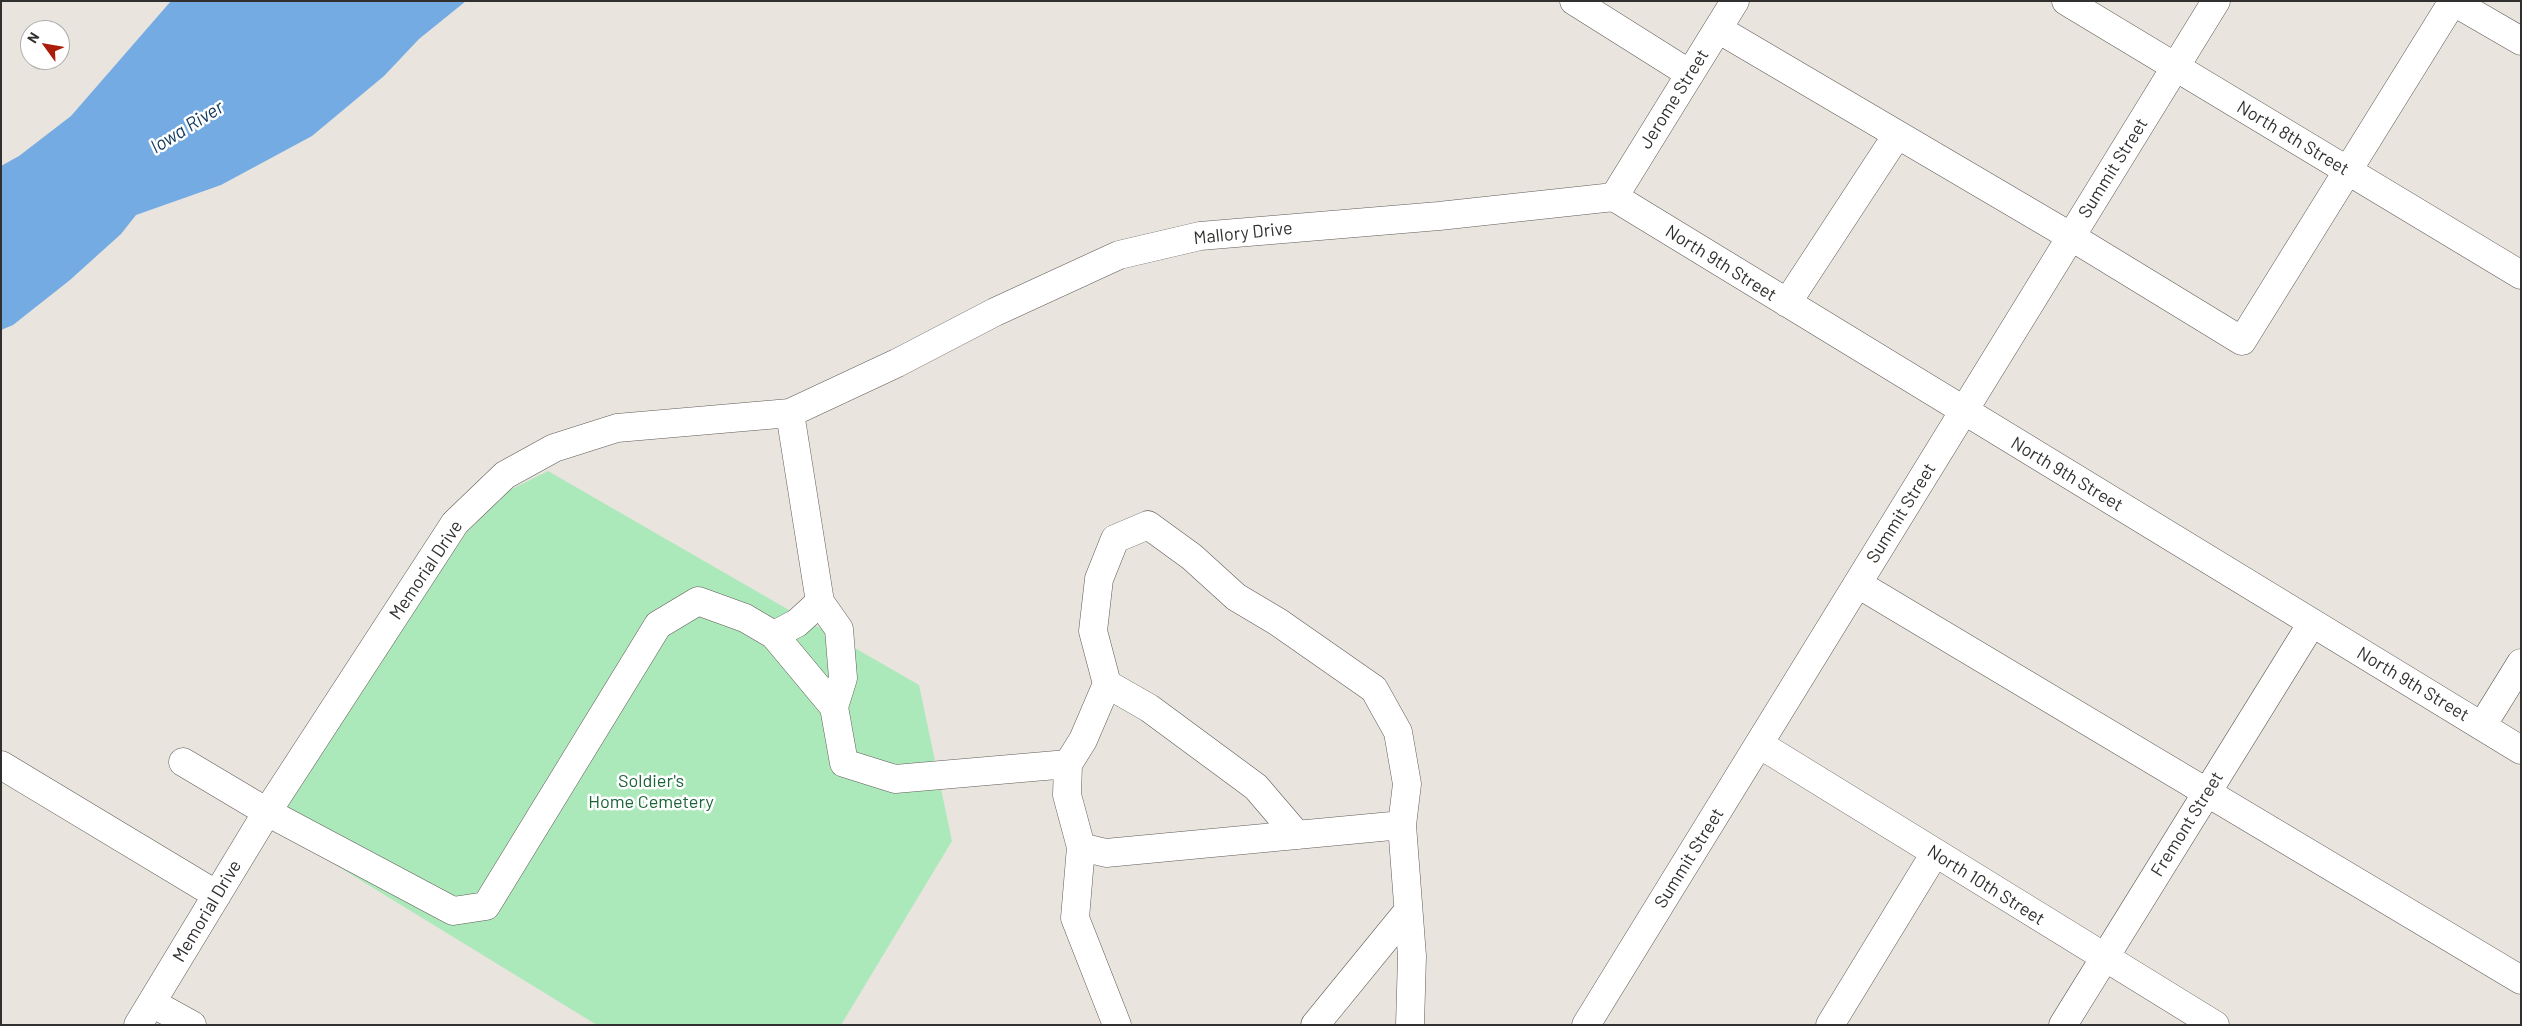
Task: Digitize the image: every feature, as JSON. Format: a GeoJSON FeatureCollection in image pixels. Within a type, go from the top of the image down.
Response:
{"type":"FeatureCollection","features":[{"type":"Feature","properties":{"kind":"street"},"geometry":{"type":"LineString","coordinates":[[1574,1],[1690,74]]}},
{"type":"Feature","properties":{"kind":"street","name":"Jerome Street"},"geometry":{"type":"LineString","coordinates":[[1614,197],[1735,1]]}},
{"type":"Feature","properties":{"kind":"street","name":"North 8th Street"},"geometry":{"type":"LineString","coordinates":[[2066,1],[2521,275]]}},
{"type":"Feature","properties":{"kind":"street","name":"Summit Street"},"geometry":{"type":"LineString","coordinates":[[1586,1025],[2216,1]]}},
{"type":"Feature","properties":{"kind":"street"},"geometry":{"type":"LineString","coordinates":[[1718,29],[2070,236],[2242,341],[2452,1],[2521,42]]}},
{"type":"Feature","properties":{"kind":"street"},"geometry":{"type":"LineString","coordinates":[[1787,303],[1898,135]]}},
{"type":"Feature","properties":{"kind":"street","name":"North 9th Street"},"geometry":{"type":"LineString","coordinates":[[1614,197],[2521,750]]}},
{"type":"Feature","properties":{"kind":"street","name":"Mallory Drive"},"geometry":{"type":"LineString","coordinates":[[897,362],[995,312],[1119,255],[1182,240],[1200,236],[1439,216],[1614,197]]}},
{"type":"Feature","properties":{"kind":"street","name":"Memorial Drive"},"geometry":{"type":"LineString","coordinates":[[145,1014],[267,812],[455,523],[505,475],[554,448],[617,428],[790,413],[897,362]]}},
{"type":"Feature","properties":{"kind":"street"},"geometry":{"type":"LineString","coordinates":[[790,413],[820,602],[839,629],[843,678],[834,707],[844,763],[895,779],[1068,764]]}},
{"type":"Feature","properties":{"kind":"street"},"geometry":{"type":"LineString","coordinates":[[1117,1025],[1075,918],[1081,847],[1068,795],[1068,764],[1083,740],[1107,684],[1092,631],[1099,579],[1115,539],[1148,525],[1192,558],[1236,597],[1278,622],[1374,689],[1398,732],[1407,784],[1402,825],[1412,956],[1410,1025]]}},
{"type":"Feature","properties":{"kind":"street"},"geometry":{"type":"LineString","coordinates":[[1858,584],[2521,980]]}},
{"type":"Feature","properties":{"kind":"street"},"geometry":{"type":"LineString","coordinates":[[183,762],[267,812],[453,911],[486,906],[658,625],[698,601],[746,618],[774,635],[834,707]]}},
{"type":"Feature","properties":{"kind":"street"},"geometry":{"type":"LineString","coordinates":[[774,635],[797,623],[820,602]]}},
{"type":"Feature","properties":{"kind":"street","name":"Fremont Street"},"geometry":{"type":"LineString","coordinates":[[2063,1025],[2312,623]]}},
{"type":"Feature","properties":{"kind":"street"},"geometry":{"type":"LineString","coordinates":[[2482,726],[2521,663]]}},
{"type":"Feature","properties":{"kind":"street"},"geometry":{"type":"LineString","coordinates":[[1107,684],[1149,708],[1256,787],[1297,835]]}},
{"type":"Feature","properties":{"kind":"street","name":"North 10th Street"},"geometry":{"type":"LineString","coordinates":[[1759,744],[2215,1025]]}},
{"type":"Feature","properties":{"kind":"street"},"geometry":{"type":"LineString","coordinates":[[1,765],[217,895]]}},
{"type":"Feature","properties":{"kind":"street"},"geometry":{"type":"LineString","coordinates":[[1081,847],[1106,853],[1402,825]]}},
{"type":"Feature","properties":{"kind":"street"},"geometry":{"type":"LineString","coordinates":[[1830,1025],[1935,854]]}},
{"type":"Feature","properties":{"kind":"street"},"geometry":{"type":"LineString","coordinates":[[1315,1025],[1408,911]]}},
{"type":"Feature","properties":{"kind":"street"},"geometry":{"type":"LineString","coordinates":[[145,1014],[192,1025]]}},
{"type":"Feature","properties":{"kind":"green space","name":"Soldier's Home Cemetery"},"geometry":{"type":"Polygon","coordinates":[[[548,471],[919,685],[952,841],[841,1025],[597,1025],[272,826],[466,533],[510,490],[548,471]]]}},
{"type":"Feature","properties":{"kind":"water","name":"Iowa River"},"geometry":{"type":"Polygon","coordinates":[[[171,1],[466,1],[419,39],[384,76],[312,136],[221,185],[136,215],[121,234],[70,280],[13,325],[1,330],[1,166],[19,156],[71,116],[171,1]]]}}]}
